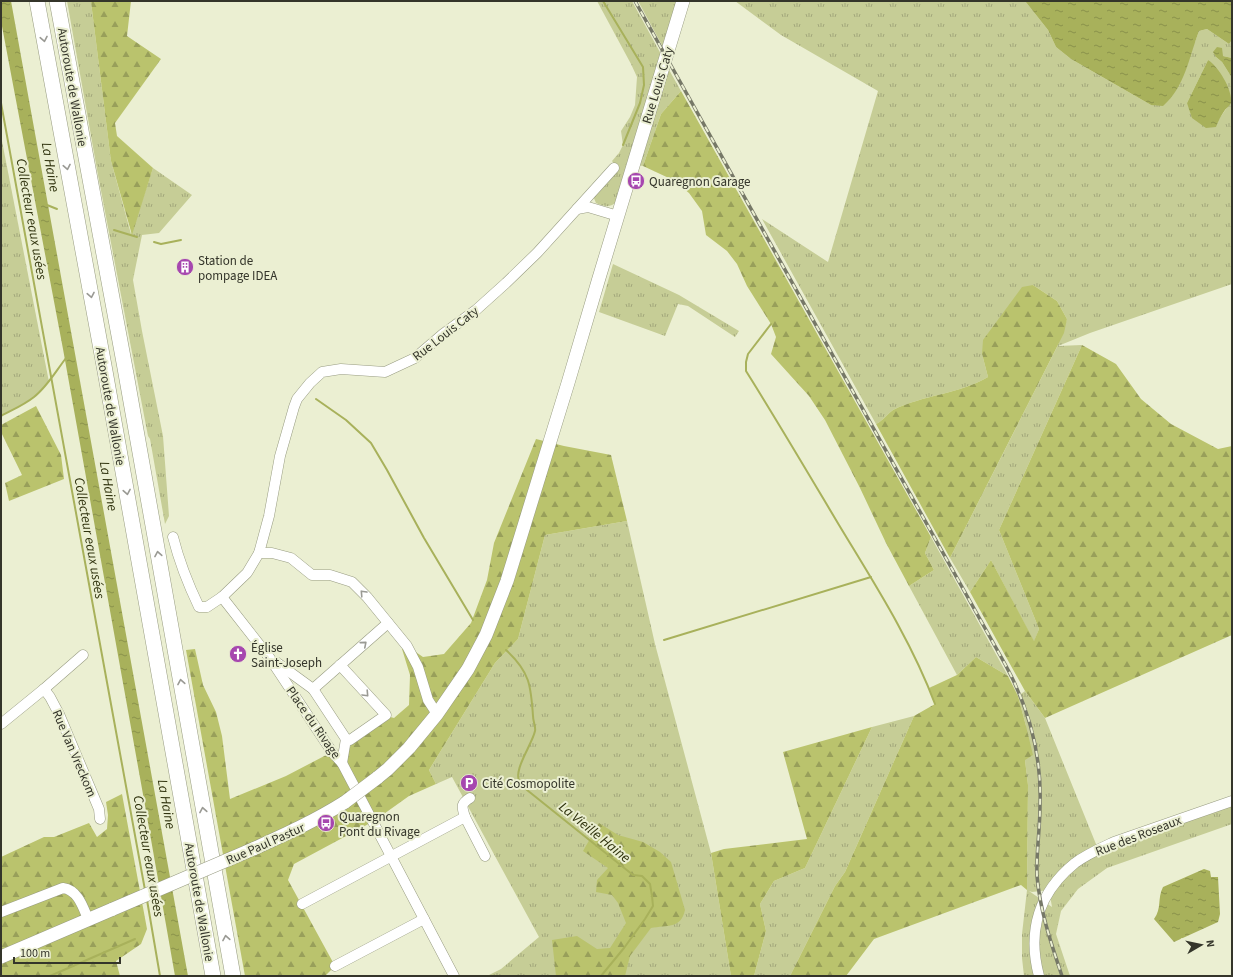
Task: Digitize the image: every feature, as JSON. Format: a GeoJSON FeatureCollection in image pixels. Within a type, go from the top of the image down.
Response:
{"type":"FeatureCollection","features":[{"type":"Feature","properties":{"kind":"highway","name":"Autoroute de Wallonie"},"geometry":{"type":"LineString","coordinates":[[37,1],[104,363],[213,976]]}},
{"type":"Feature","properties":{"kind":"highway","name":"Autoroute de Wallonie"},"geometry":{"type":"LineString","coordinates":[[57,1],[125,368],[233,976]]}},
{"type":"Feature","properties":{"kind":"main road","name":"Rue Louis Caty"},"geometry":{"type":"LineString","coordinates":[[486,635],[507,581],[683,1]]}},
{"type":"Feature","properties":{"kind":"main road","name":"Rue Paul Pastur"},"geometry":{"type":"LineString","coordinates":[[1,957],[253,849],[307,824],[345,802],[377,778],[409,748],[437,714],[468,669],[486,635]]}},
{"type":"Feature","properties":{"kind":"street","name":"Rue Louis Caty"},"geometry":{"type":"LineString","coordinates":[[174,537],[185,574],[199,607],[207,607],[222,597],[247,573],[259,553],[280,456],[294,407],[297,399],[310,383],[322,372],[327,370],[341,369],[385,372],[415,358],[443,334],[476,310],[506,283],[536,253],[614,168]]}},
{"type":"Feature","properties":{"kind":"street"},"geometry":{"type":"LineString","coordinates":[[577,209],[588,207],[618,216]]}},
{"type":"Feature","properties":{"kind":"street"},"geometry":{"type":"LineString","coordinates":[[259,553],[272,553],[291,558],[312,575],[330,575],[352,582],[367,597],[407,646],[418,667],[428,700],[437,714]]}},
{"type":"Feature","properties":{"kind":"street"},"geometry":{"type":"LineString","coordinates":[[222,597],[270,657]]}},
{"type":"Feature","properties":{"kind":"street"},"geometry":{"type":"LineString","coordinates":[[313,689],[388,623]]}},
{"type":"Feature","properties":{"kind":"street"},"geometry":{"type":"LineString","coordinates":[[1,724],[83,655]]}},
{"type":"Feature","properties":{"kind":"street","name":"Place du Rivage"},"geometry":{"type":"LineString","coordinates":[[270,657],[313,689],[348,740],[342,763]]}},
{"type":"Feature","properties":{"kind":"street","name":"Place du Rivage"},"geometry":{"type":"LineString","coordinates":[[270,657],[332,752],[342,763]]}},
{"type":"Feature","properties":{"kind":"street"},"geometry":{"type":"LineString","coordinates":[[340,665],[386,715],[348,740]]}},
{"type":"Feature","properties":{"kind":"street","name":"Rue Van Vreckom"},"geometry":{"type":"LineString","coordinates":[[44,689],[50,697],[62,722],[99,809],[100,819]]}},
{"type":"Feature","properties":{"kind":"street"},"geometry":{"type":"LineString","coordinates":[[342,763],[454,976]]}},
{"type":"Feature","properties":{"kind":"street"},"geometry":{"type":"LineString","coordinates":[[470,798],[464,801],[462,805],[465,817],[486,856]]}},
{"type":"Feature","properties":{"kind":"street","name":"Rue des Roseaux"},"geometry":{"type":"LineString","coordinates":[[1038,976],[1034,943],[1041,905],[1049,890],[1075,863],[1098,849],[1114,842],[1232,801]]}},
{"type":"Feature","properties":{"kind":"street"},"geometry":{"type":"LineString","coordinates":[[302,904],[465,817]]}},
{"type":"Feature","properties":{"kind":"street"},"geometry":{"type":"LineString","coordinates":[[1,912],[63,888],[72,891],[80,902],[88,919]]}},
{"type":"Feature","properties":{"kind":"street"},"geometry":{"type":"LineString","coordinates":[[335,966],[424,919]]}},
{"type":"Feature","properties":{"kind":"green space"},"geometry":{"type":"Polygon","coordinates":[[[67,1],[95,1],[91,2],[111,161],[131,234],[153,168],[192,195],[159,233],[142,235],[133,280],[163,436],[169,516],[165,524],[150,439],[148,436],[98,175],[67,1]]]}},
{"type":"Feature","properties":{"kind":"green space"},"geometry":{"type":"Polygon","coordinates":[[[131,1],[127,36],[161,59],[115,123],[117,136],[153,168],[132,235],[111,161],[91,2],[131,1]]]}},
{"type":"Feature","properties":{"kind":"green space"},"geometry":{"type":"Polygon","coordinates":[[[597,1],[632,1],[662,56],[617,201],[609,206],[596,203],[593,196],[617,168],[612,161],[619,153],[623,145],[621,131],[630,117],[635,105],[637,77],[597,1]]]}},
{"type":"Feature","properties":{"kind":"green space"},"geometry":{"type":"Polygon","coordinates":[[[638,1],[680,1],[664,49],[638,1]]]}},
{"type":"Feature","properties":{"kind":"green space"},"geometry":{"type":"Polygon","coordinates":[[[735,1],[1025,1],[1048,30],[1056,47],[1071,59],[1151,105],[1195,42],[1199,31],[1207,29],[1229,44],[1232,40],[1232,58],[1223,56],[1216,57],[1222,62],[1232,78],[1232,284],[1090,333],[1058,346],[1082,345],[999,530],[1039,629],[1034,642],[991,560],[970,592],[950,558],[1057,347],[1067,319],[1057,301],[1033,285],[982,354],[988,377],[977,383],[916,401],[893,410],[876,424],[762,219],[828,262],[878,91],[781,35],[735,1]],[[1208,60],[1187,103],[1219,119],[1231,102],[1208,60]]]}},
{"type":"Feature","properties":{"kind":"green space"},"geometry":{"type":"Polygon","coordinates":[[[668,68],[681,91],[661,114],[643,166],[638,165],[668,68]]]}},
{"type":"Feature","properties":{"kind":"green space"},"geometry":{"type":"Polygon","coordinates":[[[681,91],[931,537],[925,553],[934,570],[909,586],[825,420],[809,396],[771,354],[776,337],[771,324],[747,286],[737,264],[727,251],[706,235],[702,211],[689,193],[673,180],[643,166],[661,114],[681,91]]]}},
{"type":"Feature","properties":{"kind":"green space"},"geometry":{"type":"Polygon","coordinates":[[[1,136],[49,382],[44,388],[21,406],[1,416],[1,136]]]}},
{"type":"Feature","properties":{"kind":"green space"},"geometry":{"type":"Polygon","coordinates":[[[613,264],[679,295],[739,331],[735,337],[688,306],[678,304],[665,336],[599,312],[613,264]]]}},
{"type":"Feature","properties":{"kind":"green space"},"geometry":{"type":"Polygon","coordinates":[[[1033,285],[1057,301],[1067,319],[1064,333],[950,558],[876,424],[893,410],[916,401],[977,383],[988,377],[982,354],[983,340],[1022,287],[1033,285]]]}},
{"type":"Feature","properties":{"kind":"green space"},"geometry":{"type":"Polygon","coordinates":[[[1082,345],[1116,364],[1141,399],[1171,424],[1218,449],[1232,446],[1232,635],[1045,718],[1025,691],[970,592],[991,560],[1034,641],[1039,629],[999,530],[1082,345]]]}},
{"type":"Feature","properties":{"kind":"green space"},"geometry":{"type":"Polygon","coordinates":[[[36,406],[61,455],[64,479],[9,501],[5,483],[22,475],[1,432],[1,425],[36,406]]]}},
{"type":"Feature","properties":{"kind":"green space"},"geometry":{"type":"Polygon","coordinates":[[[536,439],[611,455],[627,521],[545,535],[518,639],[495,663],[429,770],[436,784],[409,796],[374,821],[294,864],[288,880],[335,966],[325,976],[245,976],[186,650],[195,649],[203,685],[216,712],[222,736],[230,799],[286,776],[332,752],[342,763],[351,745],[387,716],[394,718],[409,705],[410,675],[402,649],[407,646],[423,657],[444,654],[471,623],[487,580],[494,543],[536,439]]]}},
{"type":"Feature","properties":{"kind":"green space"},"geometry":{"type":"Polygon","coordinates":[[[627,521],[655,644],[711,853],[731,976],[487,976],[501,969],[539,937],[452,777],[436,784],[429,770],[495,663],[518,639],[545,535],[627,521]]]}},
{"type":"Feature","properties":{"kind":"green space"},"geometry":{"type":"Polygon","coordinates":[[[931,537],[1008,676],[976,657],[957,675],[909,586],[934,570],[925,553],[931,537]]]}},
{"type":"Feature","properties":{"kind":"green space"},"geometry":{"type":"Polygon","coordinates":[[[976,657],[1008,676],[1018,696],[1033,755],[1025,760],[1028,785],[1027,890],[1021,885],[874,939],[846,976],[790,976],[835,886],[845,872],[914,716],[935,704],[929,688],[957,675],[976,657]]]}},
{"type":"Feature","properties":{"kind":"green space"},"geometry":{"type":"Polygon","coordinates":[[[1025,691],[1045,718],[1098,849],[1232,801],[1232,824],[1107,868],[1078,889],[1061,911],[1056,934],[1070,976],[1024,976],[1022,934],[1027,890],[1028,785],[1025,760],[1026,726],[1018,696],[1025,691]],[[1049,890],[1029,891],[1052,907],[1049,890]]]}},
{"type":"Feature","properties":{"kind":"green space"},"geometry":{"type":"Polygon","coordinates":[[[914,716],[845,872],[835,886],[790,976],[754,976],[766,931],[760,904],[774,881],[805,868],[872,727],[914,716]]]}},
{"type":"Feature","properties":{"kind":"green space"},"geometry":{"type":"Polygon","coordinates":[[[872,727],[805,868],[774,881],[760,904],[766,931],[754,976],[731,976],[711,853],[724,849],[807,839],[783,752],[872,727]]]}},
{"type":"Feature","properties":{"kind":"green space"},"geometry":{"type":"Polygon","coordinates":[[[122,794],[147,929],[141,944],[116,961],[120,976],[1,976],[1,857],[44,837],[54,837],[89,823],[97,837],[107,829],[108,815],[106,802],[122,794]]]}},
{"type":"Feature","properties":{"kind":"green space"},"geometry":{"type":"Polygon","coordinates":[[[599,823],[618,835],[643,842],[660,852],[671,862],[685,910],[683,916],[677,923],[668,926],[651,928],[630,956],[625,976],[556,976],[552,940],[577,936],[597,949],[610,948],[626,923],[618,903],[612,895],[596,892],[597,880],[608,868],[583,851],[599,823]]]}},
{"type":"Feature","properties":{"kind":"water"},"geometry":{"type":"Polygon","coordinates":[[[1,1],[11,1],[188,976],[175,976],[63,349],[1,21],[1,1]]]}},
{"type":"Feature","properties":{"kind":"water"},"geometry":{"type":"Polygon","coordinates":[[[1025,1],[1232,1],[1232,40],[1229,44],[1207,29],[1199,31],[1186,71],[1176,90],[1163,106],[1151,105],[1071,59],[1056,47],[1048,30],[1025,1]]]}},
{"type":"Feature","properties":{"kind":"water"},"geometry":{"type":"Polygon","coordinates":[[[1217,47],[1222,48],[1223,56],[1232,58],[1232,78],[1222,62],[1213,52],[1217,47]]]}},
{"type":"Feature","properties":{"kind":"water"},"geometry":{"type":"Polygon","coordinates":[[[1208,60],[1216,67],[1224,79],[1230,92],[1231,103],[1222,114],[1216,127],[1206,128],[1192,118],[1187,103],[1208,60]]]}},
{"type":"Feature","properties":{"kind":"water"},"geometry":{"type":"Polygon","coordinates":[[[1204,869],[1210,871],[1211,877],[1218,877],[1220,914],[1218,922],[1174,942],[1154,919],[1158,911],[1161,891],[1163,887],[1204,869]]]}},
{"type":"Feature","properties":{"kind":"waterway"},"geometry":{"type":"LineString","coordinates":[[603,1],[643,67],[644,85],[640,103],[623,145]]}},
{"type":"Feature","properties":{"kind":"waterway","name":"Collecteur eaux usées"},"geometry":{"type":"LineString","coordinates":[[1,103],[145,890]]}},
{"type":"Feature","properties":{"kind":"waterway"},"geometry":{"type":"LineString","coordinates":[[47,205],[57,209]]}},
{"type":"Feature","properties":{"kind":"waterway"},"geometry":{"type":"LineString","coordinates":[[114,230],[137,237]]}},
{"type":"Feature","properties":{"kind":"waterway"},"geometry":{"type":"LineString","coordinates":[[154,242],[161,244],[181,240]]}},
{"type":"Feature","properties":{"kind":"waterway"},"geometry":{"type":"LineString","coordinates":[[771,324],[748,354],[746,371],[891,612],[915,657],[935,704]]}},
{"type":"Feature","properties":{"kind":"waterway"},"geometry":{"type":"LineString","coordinates":[[1,416],[39,393],[66,358]]}},
{"type":"Feature","properties":{"kind":"waterway"},"geometry":{"type":"LineString","coordinates":[[316,399],[346,420],[371,443],[424,538],[473,620]]}},
{"type":"Feature","properties":{"kind":"waterway"},"geometry":{"type":"LineString","coordinates":[[664,640],[871,577]]}},
{"type":"Feature","properties":{"kind":"waterway","name":"La Vieille Haine"},"geometry":{"type":"LineString","coordinates":[[506,650],[520,665],[528,680],[535,728],[533,737],[520,765],[518,778],[521,784],[633,875],[642,876],[650,884],[653,906],[624,948],[601,976]]}},
{"type":"Feature","properties":{"kind":"waterway","name":"Collecteur eaux usées"},"geometry":{"type":"LineString","coordinates":[[147,900],[160,976]]}},
{"type":"Feature","properties":{"kind":"waterway"},"geometry":{"type":"LineString","coordinates":[[50,976],[135,939]]}},
{"type":"Feature","properties":{"kind":"railway"},"geometry":{"type":"LineString","coordinates":[[635,1],[1005,664],[1021,698],[1032,732],[1039,768],[1040,815],[1037,867],[1038,889],[1046,927],[1062,976]]}},
{"type":"Feature","properties":{"kind":"place","name":"Quaregnon Garage"},"geometry":{"type":"Point","coordinates":[636,181]}},
{"type":"Feature","properties":{"kind":"place","name":"Station de pompage IDEA"},"geometry":{"type":"Point","coordinates":[185,267]}},
{"type":"Feature","properties":{"kind":"place","name":"Église Saint-Joseph"},"geometry":{"type":"Point","coordinates":[238,654]}},
{"type":"Feature","properties":{"kind":"place","name":"Cité Cosmopolite"},"geometry":{"type":"Point","coordinates":[469,783]}},
{"type":"Feature","properties":{"kind":"place","name":"Quaregnon Pont du Rivage"},"geometry":{"type":"Point","coordinates":[326,823]}},
{"type":"Feature","properties":{"kind":"water label","name":"La Haine"},"geometry":{"type":"Point","coordinates":[51,167]}},
{"type":"Feature","properties":{"kind":"water label","name":"La Haine"},"geometry":{"type":"Point","coordinates":[109,486]}},
{"type":"Feature","properties":{"kind":"water label","name":"La Haine"},"geometry":{"type":"Point","coordinates":[167,804]}}]}
